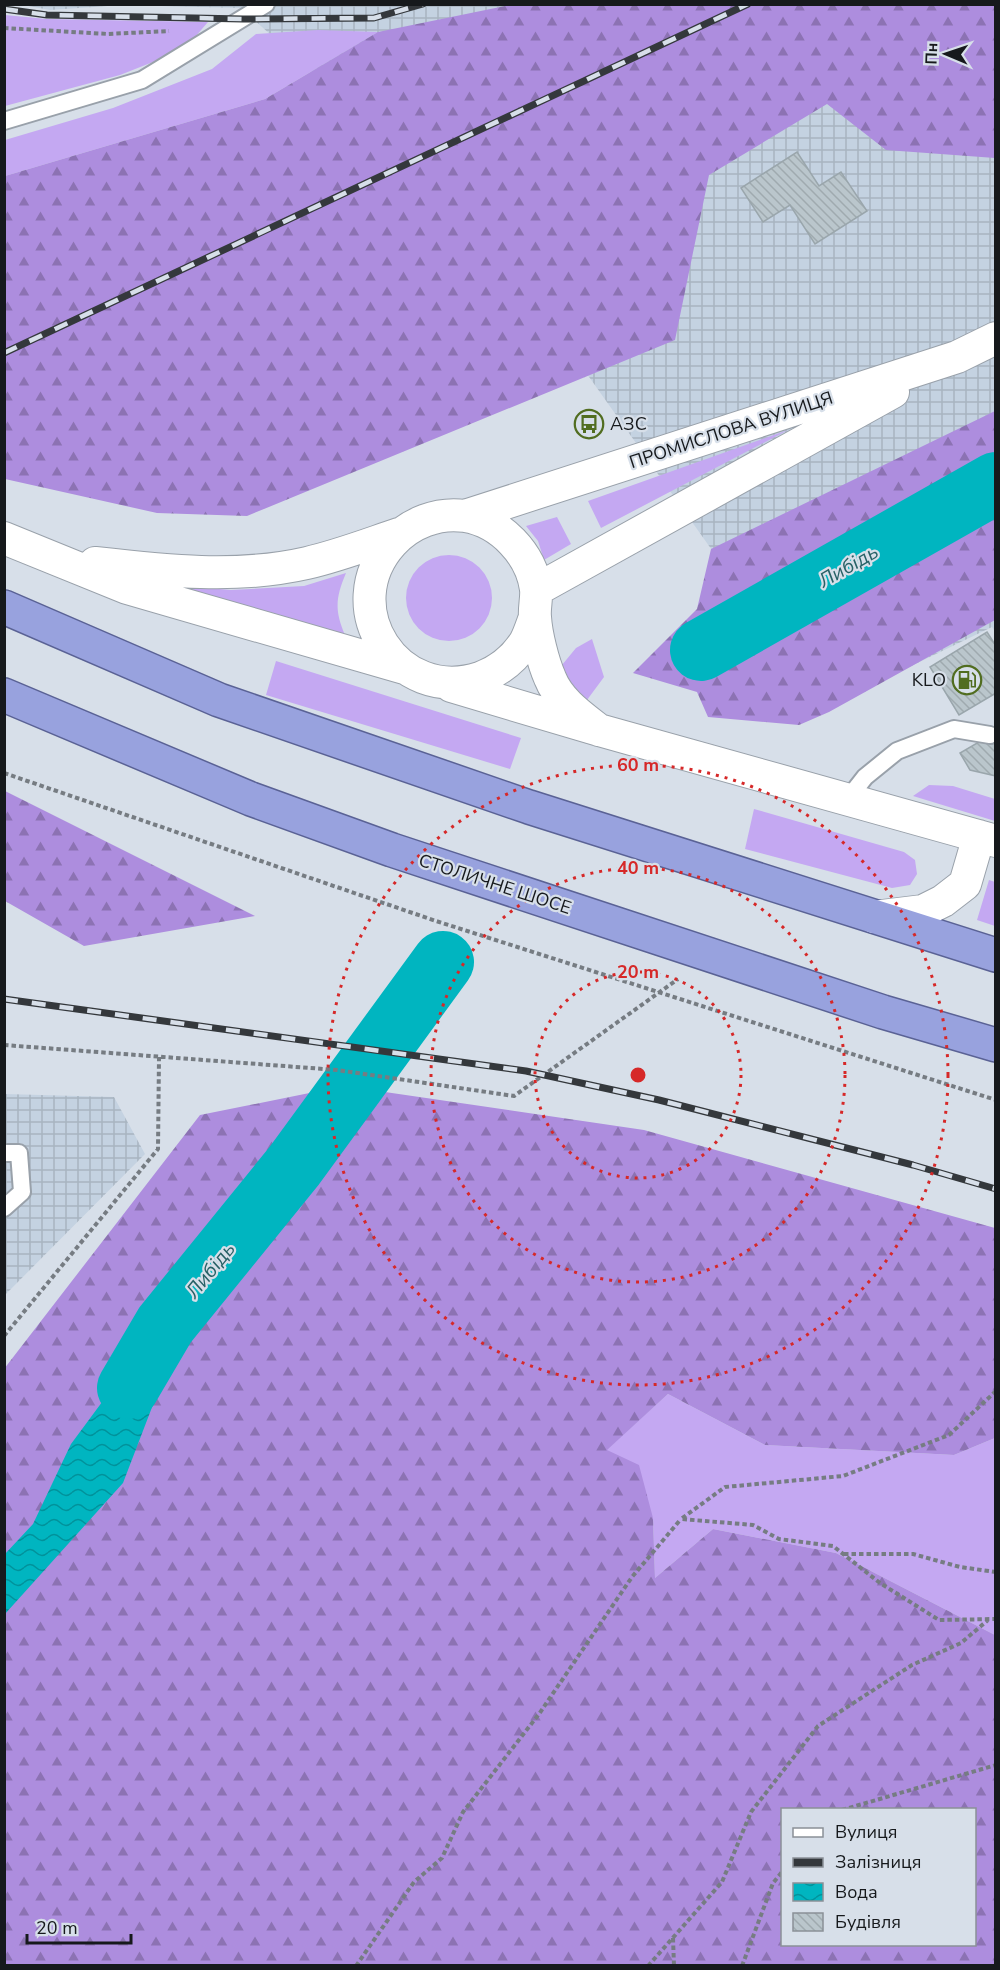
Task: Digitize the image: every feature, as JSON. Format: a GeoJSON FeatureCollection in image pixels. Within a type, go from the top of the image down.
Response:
{"type":"FeatureCollection","features":[{"type":"Feature","properties":{"kind":"highway"},"geometry":{"type":"LineString","coordinates":[[4,608],[219,700],[529,807],[996,955]]}},
{"type":"Feature","properties":{"kind":"highway","name":"СТОЛИЧНЕ ШОСЕ"},"geometry":{"type":"LineString","coordinates":[[4,695],[251,799],[392,850],[883,1012],[996,1045]]}},
{"type":"Feature","properties":{"kind":"street","name":"ПРОМИСЛОВА ВУЛИЦЯ"},"geometry":{"type":"LineString","coordinates":[[465,516],[957,357],[996,338]]}},
{"type":"Feature","properties":{"kind":"street"},"geometry":{"type":"LineString","coordinates":[[441,683],[466,682],[490,674],[511,660],[526,640],[535,603],[957,357]]}},
{"type":"Feature","properties":{"kind":"street"},"geometry":{"type":"LineString","coordinates":[[55,559],[182,573],[248,572],[307,563],[399,534],[419,522],[441,516],[465,516],[486,522],[505,534],[520,550],[531,569],[550,680],[570,707],[599,730]]}},
{"type":"Feature","properties":{"kind":"street"},"geometry":{"type":"LineString","coordinates":[[399,534],[382,554],[371,577],[369,602],[374,628],[386,650],[404,668]]}},
{"type":"Feature","properties":{"kind":"street"},"geometry":{"type":"LineString","coordinates":[[4,538],[128,588],[404,668],[422,678],[599,730],[987,838],[965,884],[943,902],[923,911],[874,917]]}},
{"type":"Feature","properties":{"kind":"lane"},"geometry":{"type":"LineString","coordinates":[[4,121],[142,80],[266,4]]}},
{"type":"Feature","properties":{"kind":"lane"},"geometry":{"type":"LineString","coordinates":[[847,800],[865,777],[897,751],[954,729],[990,735]]}},
{"type":"Feature","properties":{"kind":"lane"},"geometry":{"type":"LineString","coordinates":[[4,1153],[19,1153],[22,1192],[4,1208]]}},
{"type":"Feature","properties":{"kind":"path"},"geometry":{"type":"LineString","coordinates":[[4,28],[108,34],[227,29]]}},
{"type":"Feature","properties":{"kind":"path"},"geometry":{"type":"LineString","coordinates":[[4,773],[436,921],[658,994],[996,1100]]}},
{"type":"Feature","properties":{"kind":"path"},"geometry":{"type":"LineString","coordinates":[[4,1045],[337,1070],[514,1095],[658,994],[709,954]]}},
{"type":"Feature","properties":{"kind":"path"},"geometry":{"type":"LineString","coordinates":[[4,1336],[158,1149],[159,1057]]}},
{"type":"Feature","properties":{"kind":"path"},"geometry":{"type":"LineString","coordinates":[[356,1965],[414,1882],[442,1858],[463,1812],[540,1714],[632,1576],[681,1519],[725,1487],[843,1476],[949,1434],[996,1391]]}},
{"type":"Feature","properties":{"kind":"path"},"geometry":{"type":"LineString","coordinates":[[681,1519],[753,1525],[779,1539],[833,1546],[880,1583],[939,1620],[996,1619]]}},
{"type":"Feature","properties":{"kind":"path"},"geometry":{"type":"LineString","coordinates":[[843,1554],[913,1554],[960,1567],[996,1572]]}},
{"type":"Feature","properties":{"kind":"path"},"geometry":{"type":"LineString","coordinates":[[648,1965],[722,1882],[751,1812],[818,1726],[912,1665],[961,1643],[988,1620]]}},
{"type":"Feature","properties":{"kind":"path"},"geometry":{"type":"LineString","coordinates":[[846,1808],[996,1765]]}},
{"type":"Feature","properties":{"kind":"path"},"geometry":{"type":"LineString","coordinates":[[742,1965],[772,1883],[781,1874]]}},
{"type":"Feature","properties":{"kind":"path"},"geometry":{"type":"LineString","coordinates":[[673,1938],[674,1965]]}},
{"type":"Feature","properties":{"kind":"shaded area"},"geometry":{"type":"Polygon","coordinates":[[[23,5],[122,5],[50,10],[23,5]]]}},
{"type":"Feature","properties":{"kind":"shaded area"},"geometry":{"type":"Polygon","coordinates":[[[122,5],[995,5],[995,631],[992,627],[824,708],[482,226],[241,8],[122,5]]]}},
{"type":"Feature","properties":{"kind":"shaded area"},"geometry":{"type":"Polygon","coordinates":[[[5,15],[47,19],[208,22],[189,44],[158,60],[120,75],[5,106],[5,15]]]}},
{"type":"Feature","properties":{"kind":"shaded area"},"geometry":{"type":"Polygon","coordinates":[[[318,30],[378,32],[265,99],[5,176],[5,140],[113,108],[212,69],[256,34],[318,30]]]}},
{"type":"Feature","properties":{"kind":"shaded area"},"geometry":{"type":"Polygon","coordinates":[[[788,430],[601,528],[588,501],[788,430]]]}},
{"type":"Feature","properties":{"kind":"shaded area"},"geometry":{"type":"Polygon","coordinates":[[[557,517],[571,544],[544,560],[538,541],[526,526],[557,517]]]}},
{"type":"Feature","properties":{"kind":"shaded area"},"geometry":{"type":"Polygon","coordinates":[[[449,555],[465,559],[479,568],[488,582],[492,598],[488,614],[479,628],[465,637],[449,641],[433,637],[419,628],[410,614],[406,598],[410,582],[419,568],[433,559],[449,555]]]}},
{"type":"Feature","properties":{"kind":"shaded area"},"geometry":{"type":"Polygon","coordinates":[[[346,573],[340,589],[338,604],[339,618],[345,635],[149,583],[231,590],[304,586],[346,573]]]}},
{"type":"Feature","properties":{"kind":"shaded area"},"geometry":{"type":"Polygon","coordinates":[[[592,639],[604,677],[587,700],[570,682],[562,665],[576,648],[592,639]]]}},
{"type":"Feature","properties":{"kind":"shaded area"},"geometry":{"type":"Polygon","coordinates":[[[276,661],[521,738],[510,769],[266,695],[276,661]]]}},
{"type":"Feature","properties":{"kind":"shaded area"},"geometry":{"type":"Polygon","coordinates":[[[929,785],[953,786],[995,799],[995,821],[913,796],[929,785]]]}},
{"type":"Feature","properties":{"kind":"shaded area"},"geometry":{"type":"Polygon","coordinates":[[[754,809],[904,852],[915,860],[917,874],[910,885],[892,888],[745,849],[754,809]]]}},
{"type":"Feature","properties":{"kind":"shaded area"},"geometry":{"type":"Polygon","coordinates":[[[989,880],[995,882],[995,926],[977,920],[989,880]]]}},
{"type":"Feature","properties":{"kind":"shaded area"},"geometry":{"type":"Polygon","coordinates":[[[5,1094],[114,1097],[145,1154],[5,1295],[5,1094]]]}},
{"type":"Feature","properties":{"kind":"shaded area"},"geometry":{"type":"Polygon","coordinates":[[[668,1394],[765,1445],[954,1455],[995,1438],[995,1635],[836,1553],[713,1529],[655,1578],[653,1518],[606,1450],[668,1394]]]}},
{"type":"Feature","properties":{"kind":"green space"},"geometry":{"type":"Polygon","coordinates":[[[510,5],[995,5],[995,158],[886,150],[827,104],[709,175],[675,340],[247,516],[157,513],[5,479],[5,176],[265,99],[378,32],[510,5]]]}},
{"type":"Feature","properties":{"kind":"green space"},"geometry":{"type":"Polygon","coordinates":[[[995,411],[995,620],[829,712],[799,725],[708,717],[697,692],[633,673],[697,609],[711,549],[995,411]]]}},
{"type":"Feature","properties":{"kind":"green space"},"geometry":{"type":"Polygon","coordinates":[[[4,791],[255,916],[84,946],[5,901],[4,791]]]}},
{"type":"Feature","properties":{"kind":"green space"},"geometry":{"type":"Polygon","coordinates":[[[344,1086],[644,1130],[995,1228],[995,1438],[954,1455],[765,1445],[668,1394],[607,1450],[639,1465],[653,1518],[655,1578],[713,1529],[836,1553],[995,1635],[995,1965],[5,1965],[4,1369],[200,1115],[344,1086]]]}},
{"type":"Feature","properties":{"kind":"water"},"geometry":{"type":"Polygon","coordinates":[[[165,1307],[182,1329],[123,1483],[5,1614],[5,1554],[33,1524],[71,1444],[125,1371],[165,1307]]]}},
{"type":"Feature","properties":{"kind":"building"},"geometry":{"type":"Polygon","coordinates":[[[797,152],[819,186],[841,172],[867,211],[815,244],[790,205],[763,222],[741,188],[797,152]]]}},
{"type":"Feature","properties":{"kind":"building","name":"KLO"},"geometry":{"type":"Polygon","coordinates":[[[987,632],[996,646],[996,693],[959,715],[930,667],[987,632]]]}},
{"type":"Feature","properties":{"kind":"building"},"geometry":{"type":"Polygon","coordinates":[[[996,732],[996,776],[970,770],[960,753],[996,732]]]}},
{"type":"Feature","properties":{"kind":"waterway","name":"Либідь"},"geometry":{"type":"LineString","coordinates":[[701,650],[996,483]]}},
{"type":"Feature","properties":{"kind":"waterway","name":"Либідь"},"geometry":{"type":"LineString","coordinates":[[128,1388],[165,1325],[294,1166],[443,962]]}},
{"type":"Feature","properties":{"kind":"railway"},"geometry":{"type":"LineString","coordinates":[[4,9],[47,15],[243,19],[374,18],[423,4]]}},
{"type":"Feature","properties":{"kind":"railway"},"geometry":{"type":"LineString","coordinates":[[4,353],[748,4]]}},
{"type":"Feature","properties":{"kind":"railway"},"geometry":{"type":"LineString","coordinates":[[4,999],[526,1071],[659,1100],[913,1165],[996,1189]]}},
{"type":"Feature","properties":{"kind":"place","name":"АЗС"},"geometry":{"type":"Point","coordinates":[589,424]}},
{"type":"Feature","properties":{"kind":"place","name":"KLO"},"geometry":{"type":"Point","coordinates":[967,680]}}]}
